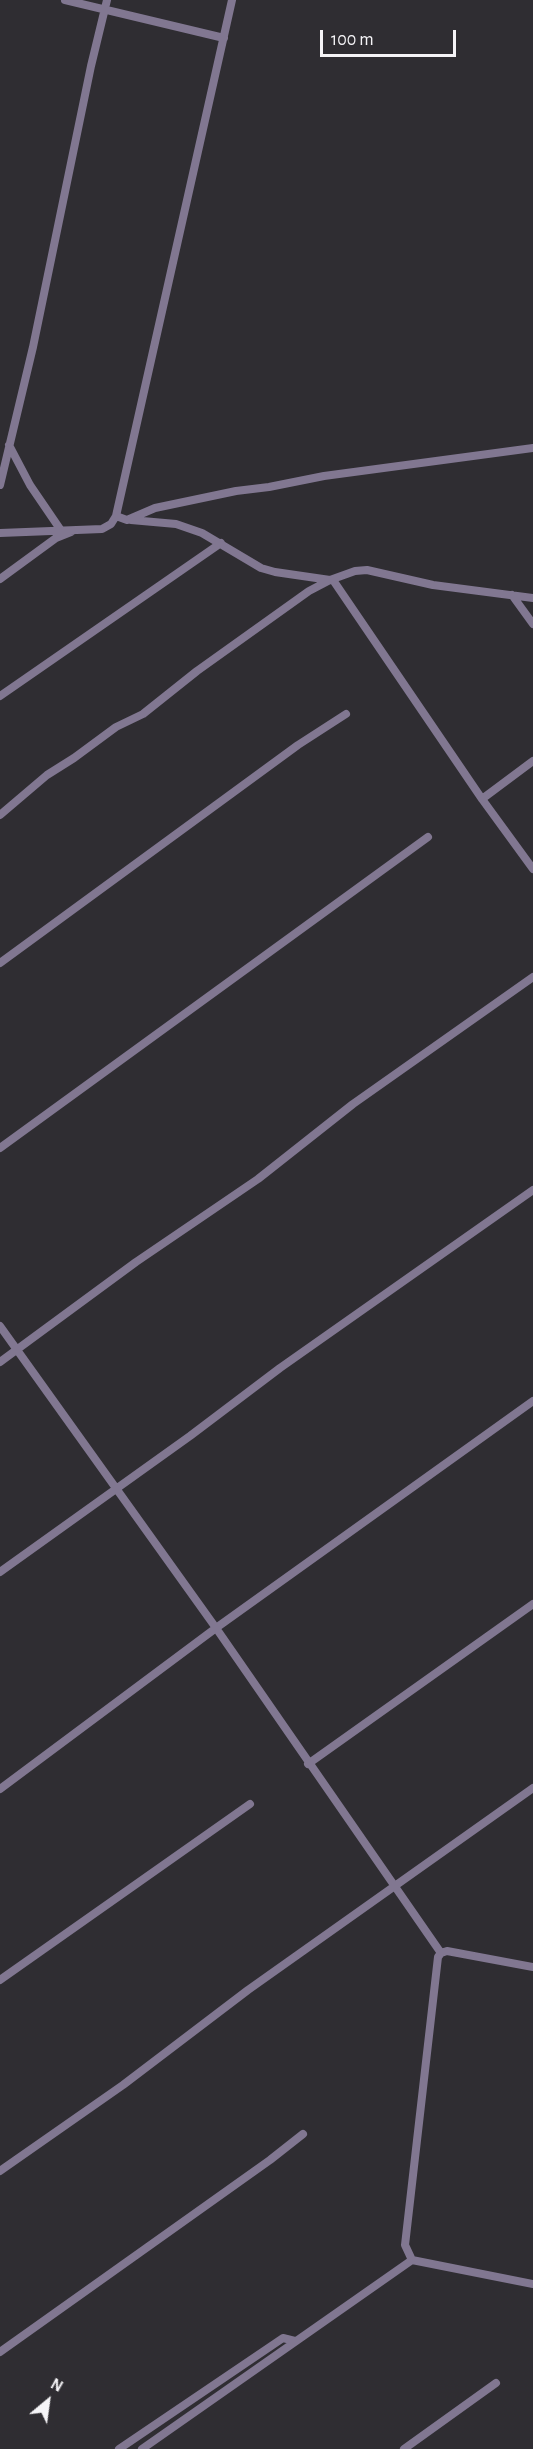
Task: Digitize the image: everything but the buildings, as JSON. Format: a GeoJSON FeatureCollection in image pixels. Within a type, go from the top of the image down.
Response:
{"type":"FeatureCollection","features":[{"type":"Feature","properties":{"kind":"street"},"geometry":{"type":"LineString","coordinates":[[65,0],[106,4],[224,38]]}},
{"type":"Feature","properties":{"kind":"street"},"geometry":{"type":"LineString","coordinates":[[0,579],[56,538],[75,531],[107,527],[116,516],[232,0]]}},
{"type":"Feature","properties":{"kind":"street"},"geometry":{"type":"LineString","coordinates":[[0,485],[33,347],[106,4]]}},
{"type":"Feature","properties":{"kind":"street"},"geometry":{"type":"LineString","coordinates":[[8,444],[30,485],[60,529]]}},
{"type":"Feature","properties":{"kind":"street"},"geometry":{"type":"LineString","coordinates":[[127,520],[155,508],[236,491],[340,473],[533,448]]}},
{"type":"Feature","properties":{"kind":"street"},"geometry":{"type":"LineString","coordinates":[[116,516],[127,520],[176,524],[202,533],[248,561],[268,570],[332,580],[482,799],[533,868]]}},
{"type":"Feature","properties":{"kind":"street"},"geometry":{"type":"LineString","coordinates":[[0,533],[60,529],[75,531]]}},
{"type":"Feature","properties":{"kind":"street"},"geometry":{"type":"LineString","coordinates":[[0,696],[221,543]]}},
{"type":"Feature","properties":{"kind":"street"},"geometry":{"type":"LineString","coordinates":[[0,815],[47,775],[116,726],[142,714],[196,671],[309,591],[355,570],[367,570],[433,585],[533,598]]}},
{"type":"Feature","properties":{"kind":"street"},"geometry":{"type":"LineString","coordinates":[[512,595],[533,624]]}},
{"type":"Feature","properties":{"kind":"street"},"geometry":{"type":"LineString","coordinates":[[0,963],[298,745],[346,714]]}},
{"type":"Feature","properties":{"kind":"street"},"geometry":{"type":"LineString","coordinates":[[482,799],[533,760]]}},
{"type":"Feature","properties":{"kind":"street"},"geometry":{"type":"LineString","coordinates":[[0,1148],[428,837]]}},
{"type":"Feature","properties":{"kind":"street"},"geometry":{"type":"LineString","coordinates":[[0,1362],[136,1262],[258,1179],[353,1104],[533,977]]}},
{"type":"Feature","properties":{"kind":"street"},"geometry":{"type":"LineString","coordinates":[[0,1572],[280,1368],[533,1190]]}},
{"type":"Feature","properties":{"kind":"street"},"geometry":{"type":"LineString","coordinates":[[0,1326],[216,1628],[441,1953]]}},
{"type":"Feature","properties":{"kind":"street"},"geometry":{"type":"LineString","coordinates":[[0,1789],[216,1628],[533,1401]]}},
{"type":"Feature","properties":{"kind":"street"},"geometry":{"type":"LineString","coordinates":[[308,1764],[533,1604]]}},
{"type":"Feature","properties":{"kind":"street"},"geometry":{"type":"LineString","coordinates":[[0,2171],[123,2085],[248,1990],[533,1788]]}},
{"type":"Feature","properties":{"kind":"street"},"geometry":{"type":"LineString","coordinates":[[0,1980],[250,1804]]}},
{"type":"Feature","properties":{"kind":"street"},"geometry":{"type":"LineString","coordinates":[[441,1953],[452,1952],[533,1967]]}},
{"type":"Feature","properties":{"kind":"street"},"geometry":{"type":"LineString","coordinates":[[412,2260],[405,2245],[438,1962],[441,1953]]}},
{"type":"Feature","properties":{"kind":"street"},"geometry":{"type":"LineString","coordinates":[[0,2352],[270,2160],[303,2134]]}},
{"type":"Feature","properties":{"kind":"street"},"geometry":{"type":"LineString","coordinates":[[142,2449],[412,2260],[533,2284]]}},
{"type":"Feature","properties":{"kind":"street"},"geometry":{"type":"LineString","coordinates":[[123,2448],[283,2338],[295,2341]]}},
{"type":"Feature","properties":{"kind":"street"},"geometry":{"type":"LineString","coordinates":[[404,2449],[496,2383]]}}]}
